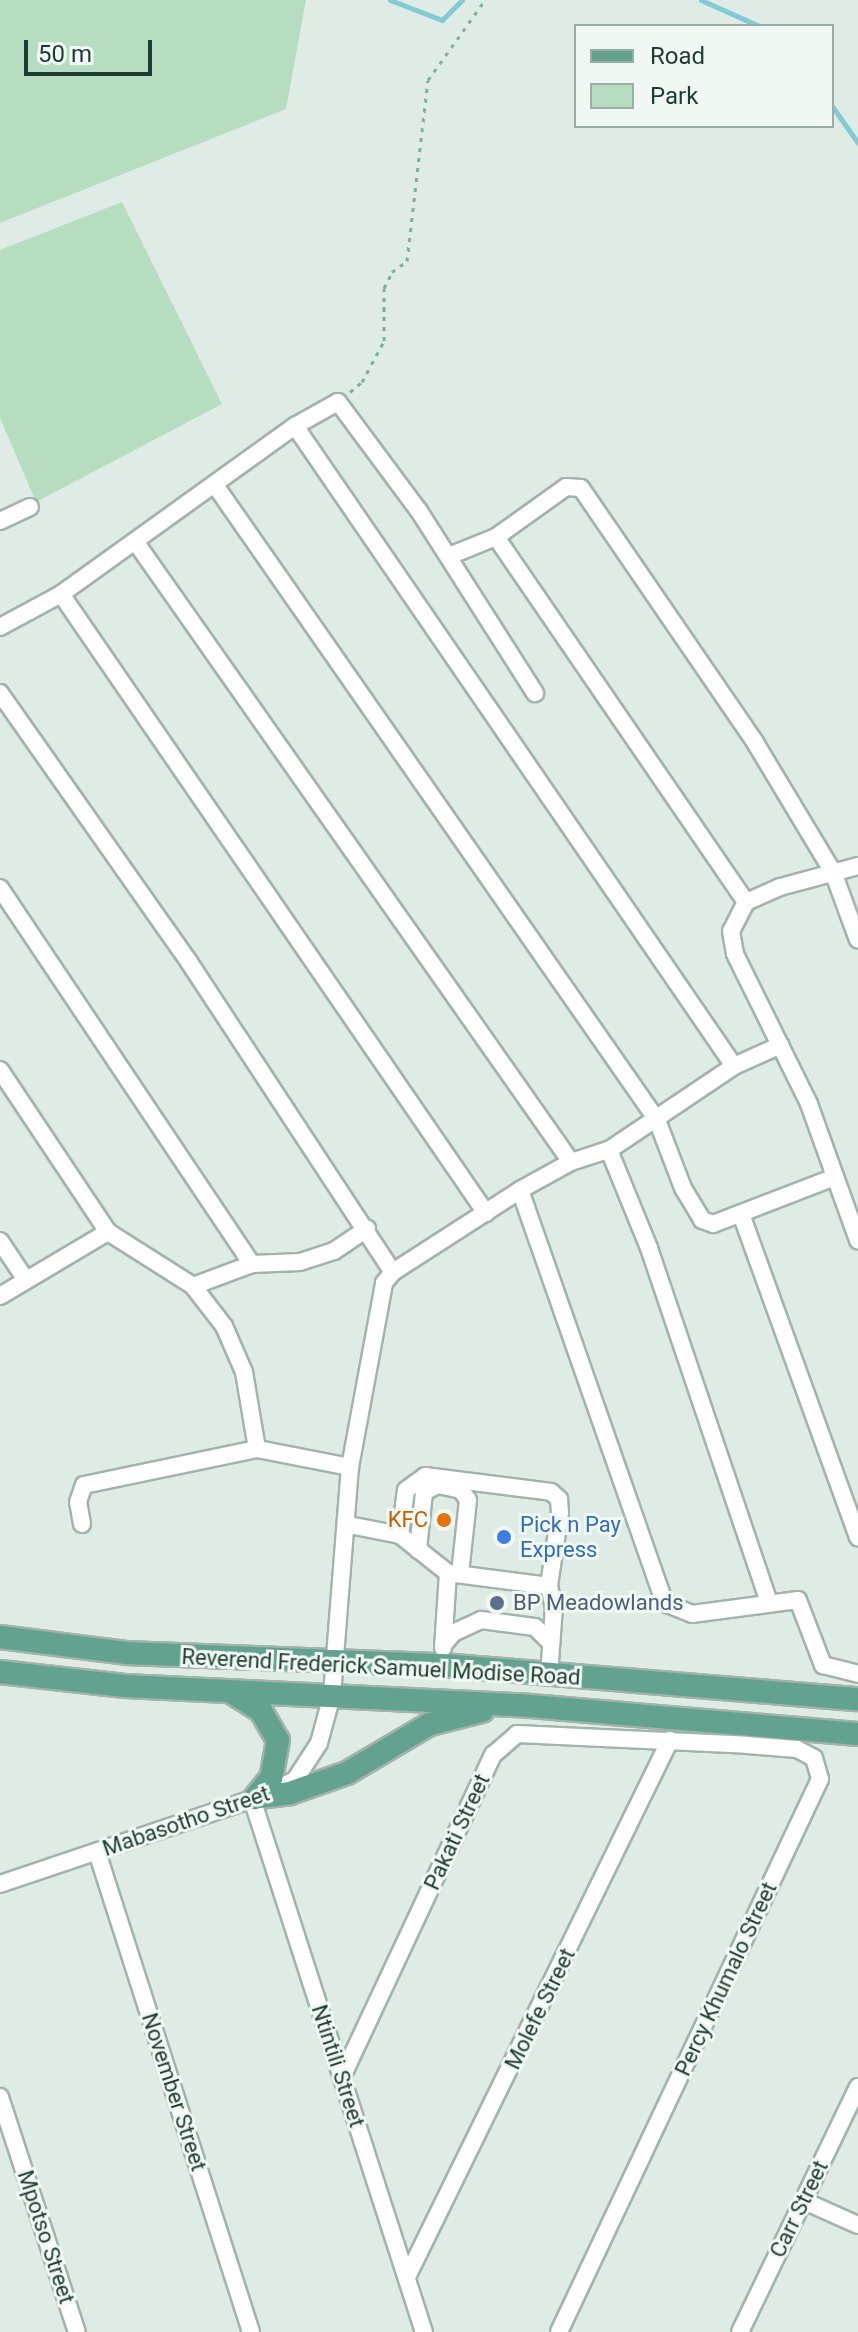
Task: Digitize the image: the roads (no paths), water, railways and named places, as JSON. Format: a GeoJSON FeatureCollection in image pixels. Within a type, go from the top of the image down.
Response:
{"type":"FeatureCollection","features":[{"type":"Feature","properties":{"kind":"main road","name":"Reverend Frederick Samuel Modise Road"},"geometry":{"type":"LineString","coordinates":[[0,1637],[126,1653],[336,1661],[443,1655],[549,1675],[858,1699]]}},
{"type":"Feature","properties":{"kind":"main road","name":"Reverend Frederick Samuel Modise Road"},"geometry":{"type":"LineString","coordinates":[[0,1672],[125,1686],[519,1705],[858,1734]]}},
{"type":"Feature","properties":{"kind":"main road"},"geometry":{"type":"LineString","coordinates":[[230,1691],[261,1711],[278,1740],[271,1778],[255,1798]]}},
{"type":"Feature","properties":{"kind":"main road"},"geometry":{"type":"LineString","coordinates":[[255,1798],[290,1793],[347,1773],[441,1719],[519,1705]]}},
{"type":"Feature","properties":{"kind":"street"},"geometry":{"type":"LineString","coordinates":[[0,627],[61,594],[137,544],[295,426],[338,402],[449,556],[535,693]]}},
{"type":"Feature","properties":{"kind":"street"},"geometry":{"type":"LineString","coordinates":[[295,426],[734,1066]]}},
{"type":"Feature","properties":{"kind":"street"},"geometry":{"type":"LineString","coordinates":[[215,485],[657,1120],[683,1188],[702,1220],[713,1224],[835,1177]]}},
{"type":"Feature","properties":{"kind":"street"},"geometry":{"type":"LineString","coordinates":[[449,556],[496,537],[566,487],[581,488],[756,744],[833,872],[858,940]]}},
{"type":"Feature","properties":{"kind":"street"},"geometry":{"type":"LineString","coordinates":[[0,521],[30,507]]}},
{"type":"Feature","properties":{"kind":"street"},"geometry":{"type":"LineString","coordinates":[[496,537],[746,902]]}},
{"type":"Feature","properties":{"kind":"street"},"geometry":{"type":"LineString","coordinates":[[137,544],[571,1162]]}},
{"type":"Feature","properties":{"kind":"street"},"geometry":{"type":"LineString","coordinates":[[61,594],[486,1213]]}},
{"type":"Feature","properties":{"kind":"street"},"geometry":{"type":"LineString","coordinates":[[0,693],[367,1229],[393,1272],[520,1190],[571,1162],[609,1150],[734,1066],[781,1045]]}},
{"type":"Feature","properties":{"kind":"street"},"geometry":{"type":"LineString","coordinates":[[858,866],[746,902],[734,919],[732,944],[781,1045],[858,1240]]}},
{"type":"Feature","properties":{"kind":"street"},"geometry":{"type":"LineString","coordinates":[[0,888],[252,1264]]}},
{"type":"Feature","properties":{"kind":"street"},"geometry":{"type":"LineString","coordinates":[[0,1070],[108,1232],[193,1286],[235,1344],[257,1449]]}},
{"type":"Feature","properties":{"kind":"street"},"geometry":{"type":"LineString","coordinates":[[609,1150],[649,1248],[769,1602]]}},
{"type":"Feature","properties":{"kind":"street"},"geometry":{"type":"LineString","coordinates":[[520,1190],[665,1603],[692,1614],[769,1602],[800,1601],[823,1665],[858,1674]]}},
{"type":"Feature","properties":{"kind":"street"},"geometry":{"type":"LineString","coordinates":[[741,1214],[858,1538]]}},
{"type":"Feature","properties":{"kind":"street"},"geometry":{"type":"LineString","coordinates":[[193,1286],[252,1264],[300,1262],[334,1251],[367,1229]]}},
{"type":"Feature","properties":{"kind":"street"},"geometry":{"type":"LineString","coordinates":[[0,1296],[108,1232]]}},
{"type":"Feature","properties":{"kind":"street"},"geometry":{"type":"LineString","coordinates":[[0,1241],[26,1280]]}},
{"type":"Feature","properties":{"kind":"street","name":"Mabasotho Street"},"geometry":{"type":"LineString","coordinates":[[0,1884],[255,1798],[295,1780],[308,1763],[332,1695],[349,1525],[350,1467],[377,1298],[393,1272]]}},
{"type":"Feature","properties":{"kind":"street"},"geometry":{"type":"LineString","coordinates":[[82,1524],[78,1502],[84,1485],[257,1449],[350,1467]]}},
{"type":"Feature","properties":{"kind":"street"},"geometry":{"type":"LineString","coordinates":[[400,1535],[406,1490],[425,1476],[551,1492],[559,1499],[560,1512],[549,1586],[549,1675]]}},
{"type":"Feature","properties":{"kind":"street"},"geometry":{"type":"LineString","coordinates":[[418,1550],[424,1492],[438,1485],[461,1490],[468,1500],[443,1655]]}},
{"type":"Feature","properties":{"kind":"street"},"geometry":{"type":"LineString","coordinates":[[349,1525],[400,1535],[454,1574],[549,1586]]}},
{"type":"Feature","properties":{"kind":"street"},"geometry":{"type":"LineString","coordinates":[[443,1655],[453,1633],[481,1620],[535,1627],[551,1643]]}},
{"type":"Feature","properties":{"kind":"street","name":"Pakati Street"},"geometry":{"type":"LineString","coordinates":[[342,2077],[500,1747],[526,1731],[670,1740]]}},
{"type":"Feature","properties":{"kind":"street","name":"Molefe Street"},"geometry":{"type":"LineString","coordinates":[[407,2277],[670,1740]]}},
{"type":"Feature","properties":{"kind":"street","name":"Percy Khumalo Street"},"geometry":{"type":"LineString","coordinates":[[559,2332],[820,1779],[814,1758],[797,1749],[670,1740]]}},
{"type":"Feature","properties":{"kind":"street","name":"Ntintili Street"},"geometry":{"type":"LineString","coordinates":[[255,1798],[424,2332]]}},
{"type":"Feature","properties":{"kind":"street","name":"November Street"},"geometry":{"type":"LineString","coordinates":[[97,1852],[251,2332]]}},
{"type":"Feature","properties":{"kind":"street","name":"Carr Street"},"geometry":{"type":"LineString","coordinates":[[740,2332],[858,2087]]}},
{"type":"Feature","properties":{"kind":"street","name":"Mpotso Street"},"geometry":{"type":"LineString","coordinates":[[0,2097],[77,2332]]}},
{"type":"Feature","properties":{"kind":"street"},"geometry":{"type":"LineString","coordinates":[[804,2201],[858,2225]]}},
{"type":"Feature","properties":{"kind":"waterway"},"geometry":{"type":"LineString","coordinates":[[390,0],[442,20],[462,0]]}},
{"type":"Feature","properties":{"kind":"waterway"},"geometry":{"type":"LineString","coordinates":[[701,0],[755,24]]}},
{"type":"Feature","properties":{"kind":"waterway"},"geometry":{"type":"LineString","coordinates":[[834,109],[858,143]]}},
{"type":"Feature","properties":{"kind":"place","name":"KFC"},"geometry":{"type":"Point","coordinates":[444,1520]}},
{"type":"Feature","properties":{"kind":"place","name":"Pick n Pay Express"},"geometry":{"type":"Point","coordinates":[504,1537]}},
{"type":"Feature","properties":{"kind":"place","name":"BP Meadowlands"},"geometry":{"type":"Point","coordinates":[497,1603]}}]}
